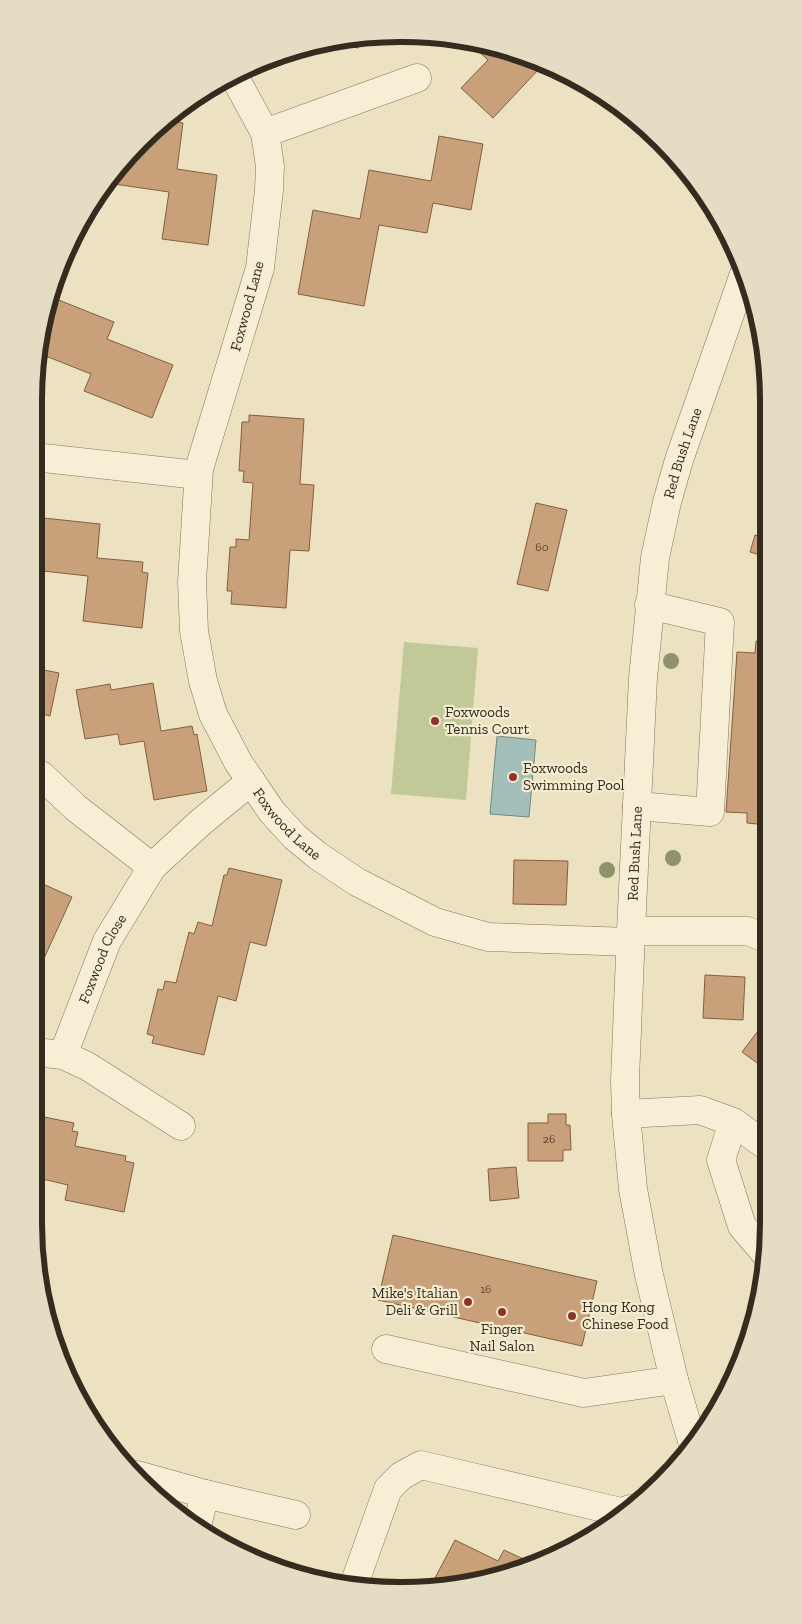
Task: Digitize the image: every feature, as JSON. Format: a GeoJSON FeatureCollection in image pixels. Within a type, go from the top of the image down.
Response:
{"type":"FeatureCollection","features":[{"type":"Feature","properties":{"kind":"street"},"geometry":{"type":"LineString","coordinates":[[265,132],[417,78]]}},
{"type":"Feature","properties":{"kind":"street","name":"Foxwood Lane"},"geometry":{"type":"LineString","coordinates":[[237,82],[265,132],[270,166],[269,190],[260,268],[198,475],[192,582],[194,632],[203,681],[213,714],[238,762],[278,819],[295,837],[318,856],[357,882],[435,922],[488,937],[630,936],[748,931],[760,936]]}},
{"type":"Feature","properties":{"kind":"street","name":"Red Bush Lane"},"geometry":{"type":"LineString","coordinates":[[690,1434],[674,1380],[649,1275],[632,1189],[625,1080],[630,936],[643,678],[655,558],[667,502],[679,460],[740,286]]}},
{"type":"Feature","properties":{"kind":"street"},"geometry":{"type":"LineString","coordinates":[[42,458],[198,475]]}},
{"type":"Feature","properties":{"kind":"street"},"geometry":{"type":"LineString","coordinates":[[637,806],[710,812],[720,622],[649,605]]}},
{"type":"Feature","properties":{"kind":"street"},"geometry":{"type":"LineString","coordinates":[[42,777],[76,808],[152,868]]}},
{"type":"Feature","properties":{"kind":"street","name":"Foxwood Close"},"geometry":{"type":"LineString","coordinates":[[63,1055],[106,941],[152,868],[201,822],[251,780]]}},
{"type":"Feature","properties":{"kind":"street"},"geometry":{"type":"LineString","coordinates":[[42,1053],[63,1055],[87,1066],[181,1126]]}},
{"type":"Feature","properties":{"kind":"street"},"geometry":{"type":"LineString","coordinates":[[626,1114],[700,1110],[733,1122],[760,1141]]}},
{"type":"Feature","properties":{"kind":"street"},"geometry":{"type":"LineString","coordinates":[[733,1122],[721,1160],[742,1226],[759,1246]]}},
{"type":"Feature","properties":{"kind":"street"},"geometry":{"type":"LineString","coordinates":[[386,1349],[584,1393],[674,1380]]}},
{"type":"Feature","properties":{"kind":"street"},"geometry":{"type":"LineString","coordinates":[[356,1578],[388,1489],[401,1476],[421,1465],[615,1510]]}},
{"type":"Feature","properties":{"kind":"street"},"geometry":{"type":"LineString","coordinates":[[151,1479],[296,1515]]}},
{"type":"Feature","properties":{"kind":"street"},"geometry":{"type":"LineString","coordinates":[[199,1519],[205,1494]]}},
{"type":"Feature","properties":{"kind":"green space","name":"Foxwoods Tennis Court"},"geometry":{"type":"Polygon","coordinates":[[[404,642],[478,648],[466,800],[391,794],[404,642]]]}},
{"type":"Feature","properties":{"kind":"water","name":"Foxwoods Swimming Pool"},"geometry":{"type":"Polygon","coordinates":[[[497,736],[536,740],[529,817],[490,814],[497,736]]]}},
{"type":"Feature","properties":{"kind":"building"},"geometry":{"type":"Polygon","coordinates":[[[478,51],[538,70],[493,118],[461,88],[488,60],[478,51]]]}},
{"type":"Feature","properties":{"kind":"building"},"geometry":{"type":"Polygon","coordinates":[[[177,122],[183,123],[177,169],[217,175],[208,245],[162,239],[169,192],[116,184],[131,165],[177,122]]]}},
{"type":"Feature","properties":{"kind":"building"},"geometry":{"type":"Polygon","coordinates":[[[439,136],[483,144],[471,210],[433,203],[427,233],[379,225],[364,306],[298,294],[313,210],[360,219],[369,170],[431,181],[439,136]]]}},
{"type":"Feature","properties":{"kind":"building"},"geometry":{"type":"Polygon","coordinates":[[[58,300],[114,322],[107,339],[173,365],[152,418],[84,391],[91,374],[46,356],[49,331],[58,300]]]}},
{"type":"Feature","properties":{"kind":"building"},"geometry":{"type":"Polygon","coordinates":[[[249,415],[304,419],[300,484],[314,485],[309,551],[290,550],[286,608],[231,604],[232,591],[227,591],[230,547],[236,547],[236,539],[249,540],[253,483],[243,482],[244,471],[239,471],[242,422],[249,422],[249,415]]]}},
{"type":"Feature","properties":{"kind":"building"},"geometry":{"type":"Polygon","coordinates":[[[536,503],[567,510],[548,591],[517,584],[536,503]]]}},
{"type":"Feature","properties":{"kind":"building"},"geometry":{"type":"Polygon","coordinates":[[[42,518],[100,524],[97,558],[143,562],[142,572],[148,573],[142,628],[83,621],[88,576],[42,571],[42,518]]]}},
{"type":"Feature","properties":{"kind":"building"},"geometry":{"type":"Polygon","coordinates":[[[755,535],[760,536],[760,555],[750,552],[755,535]]]}},
{"type":"Feature","properties":{"kind":"building"},"geometry":{"type":"Polygon","coordinates":[[[756,641],[760,641],[760,824],[747,823],[747,813],[726,812],[737,652],[755,653],[756,641]]]}},
{"type":"Feature","properties":{"kind":"building"},"geometry":{"type":"Polygon","coordinates":[[[42,670],[59,673],[50,716],[42,714],[42,670]]]}},
{"type":"Feature","properties":{"kind":"building"},"geometry":{"type":"Polygon","coordinates":[[[153,683],[161,731],[192,726],[194,735],[197,734],[207,791],[154,800],[144,741],[120,745],[118,734],[85,739],[76,690],[110,684],[111,690],[153,683]]]}},
{"type":"Feature","properties":{"kind":"building"},"geometry":{"type":"Polygon","coordinates":[[[514,860],[568,861],[566,905],[513,904],[514,860]]]}},
{"type":"Feature","properties":{"kind":"building"},"geometry":{"type":"Polygon","coordinates":[[[229,868],[282,880],[266,946],[250,942],[236,1001],[218,996],[204,1055],[152,1043],[154,1036],[147,1034],[158,989],[163,990],[165,981],[176,983],[189,932],[194,934],[198,922],[212,926],[224,875],[227,875],[229,868]]]}},
{"type":"Feature","properties":{"kind":"building"},"geometry":{"type":"Polygon","coordinates":[[[42,884],[72,897],[42,963],[42,884]]]}},
{"type":"Feature","properties":{"kind":"building"},"geometry":{"type":"Polygon","coordinates":[[[705,975],[745,977],[743,1020],[703,1018],[705,975]]]}},
{"type":"Feature","properties":{"kind":"building"},"geometry":{"type":"Polygon","coordinates":[[[760,1028],[760,1065],[742,1052],[760,1028]]]}},
{"type":"Feature","properties":{"kind":"building"},"geometry":{"type":"Polygon","coordinates":[[[548,1114],[566,1114],[566,1125],[570,1125],[571,1150],[563,1150],[563,1161],[528,1161],[528,1123],[548,1123],[548,1114]]]}},
{"type":"Feature","properties":{"kind":"building"},"geometry":{"type":"Polygon","coordinates":[[[42,1117],[74,1123],[72,1131],[78,1132],[75,1146],[126,1156],[125,1161],[134,1163],[124,1212],[65,1200],[68,1185],[42,1179],[42,1117]]]}},
{"type":"Feature","properties":{"kind":"building"},"geometry":{"type":"Polygon","coordinates":[[[516,1167],[519,1198],[490,1201],[488,1169],[516,1167]]]}},
{"type":"Feature","properties":{"kind":"building"},"geometry":{"type":"Polygon","coordinates":[[[393,1235],[597,1281],[582,1346],[378,1300],[393,1235]]]}},
{"type":"Feature","properties":{"kind":"building"},"geometry":{"type":"Polygon","coordinates":[[[455,1540],[498,1561],[504,1550],[524,1559],[471,1575],[438,1579],[435,1578],[455,1540]]]}},
{"type":"Feature","properties":{"kind":"place","name":"Foxwoods Tennis Court"},"geometry":{"type":"Point","coordinates":[435,721]}},
{"type":"Feature","properties":{"kind":"place","name":"Foxwoods Swimming Pool"},"geometry":{"type":"Point","coordinates":[513,777]}},
{"type":"Feature","properties":{"kind":"place","name":"Mike's Italian Deli & Grill"},"geometry":{"type":"Point","coordinates":[468,1302]}},
{"type":"Feature","properties":{"kind":"place","name":"Finger Nail Salon"},"geometry":{"type":"Point","coordinates":[502,1312]}},
{"type":"Feature","properties":{"kind":"place","name":"Hong Kong Chinese Food"},"geometry":{"type":"Point","coordinates":[572,1316]}}]}
